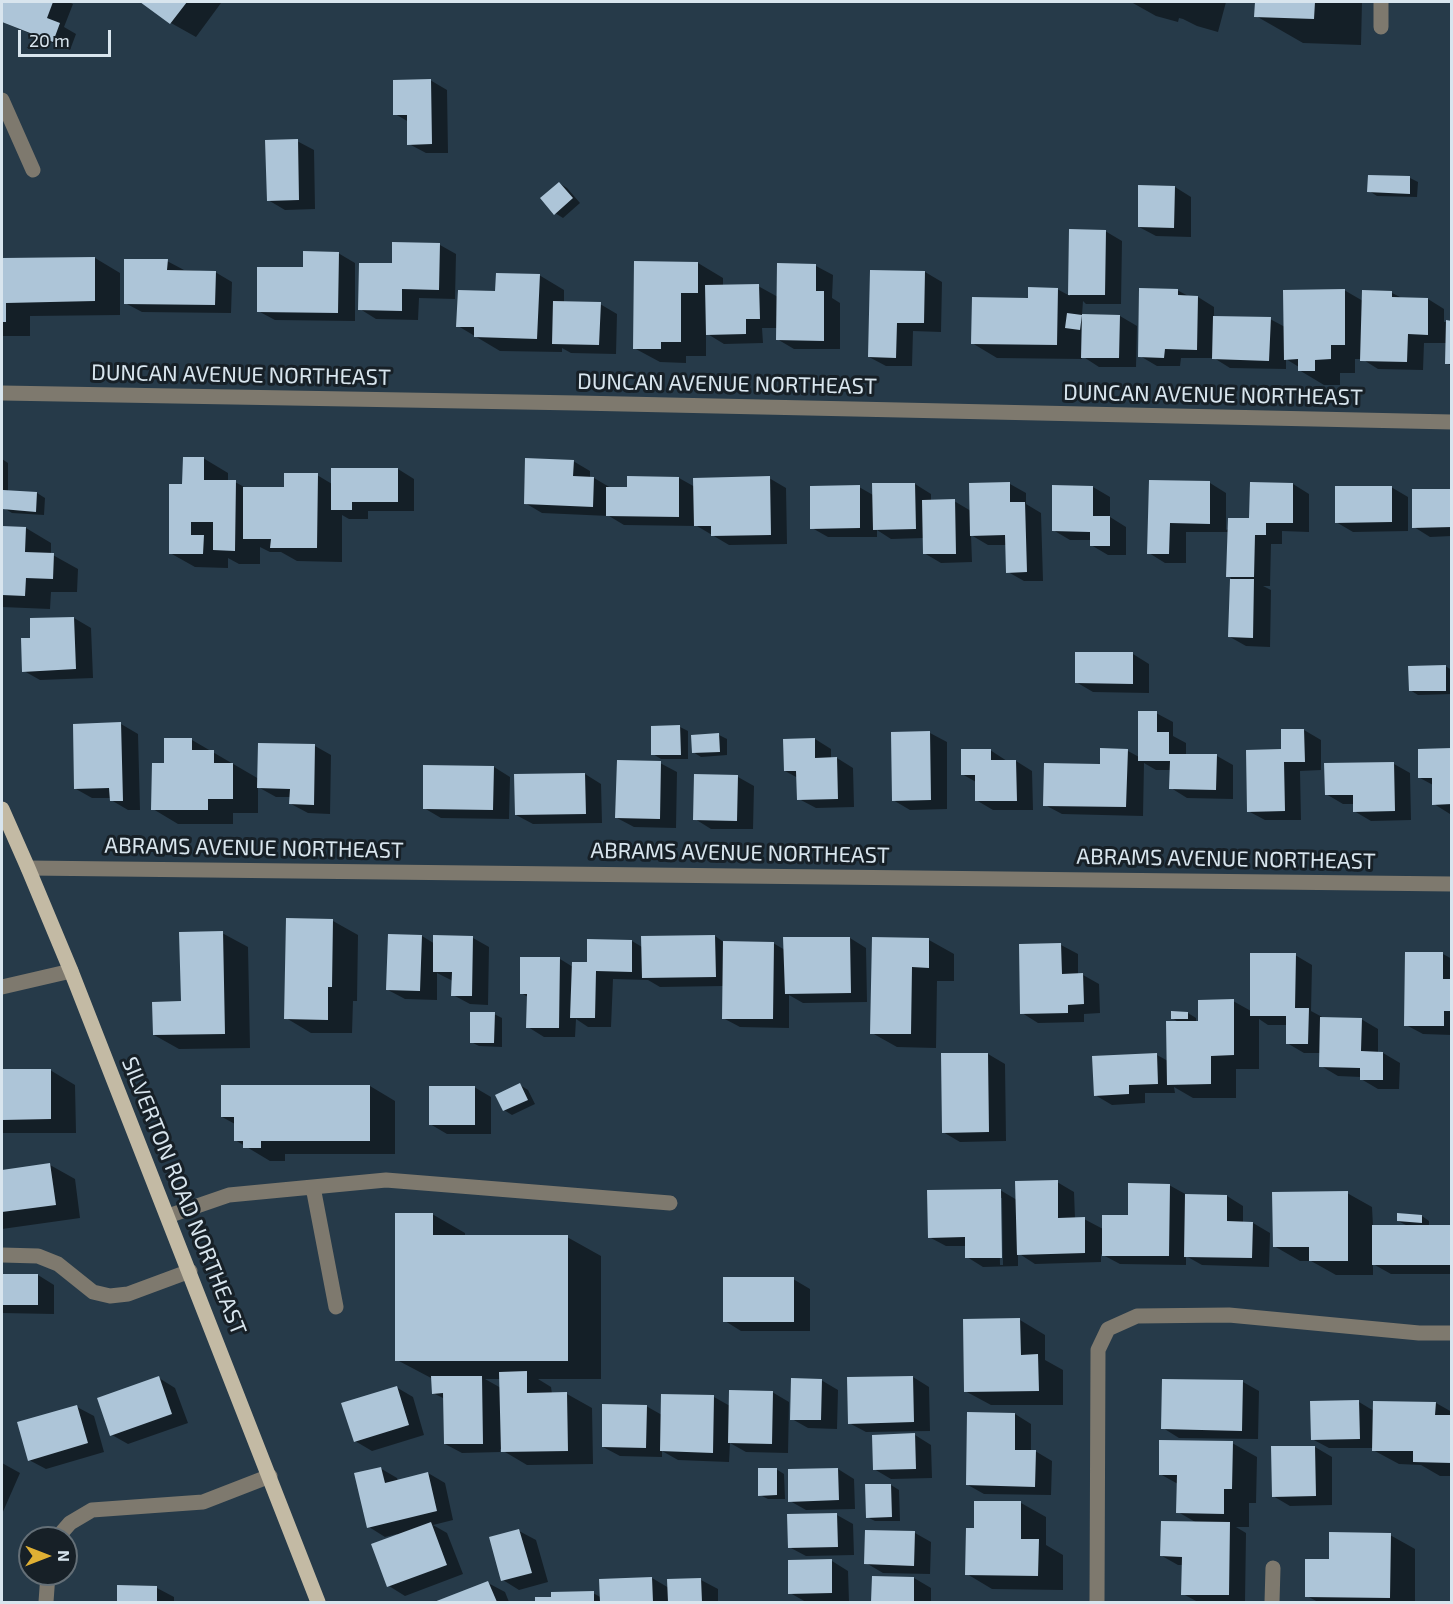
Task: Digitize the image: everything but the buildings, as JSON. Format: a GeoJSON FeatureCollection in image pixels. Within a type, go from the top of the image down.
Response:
{"type":"FeatureCollection","features":[{"type":"Feature","properties":{"kind":"main road","name":"SILVERTON ROAD NORTHEAST"},"geometry":{"type":"LineString","coordinates":[[2,809],[71,971],[318,1602]]}},
{"type":"Feature","properties":{"kind":"street"},"geometry":{"type":"LineString","coordinates":[[1381,2],[1381,27]]}},
{"type":"Feature","properties":{"kind":"street"},"geometry":{"type":"LineString","coordinates":[[2,100],[33,170]]}},
{"type":"Feature","properties":{"kind":"street","name":"DUNCAN AVENUE NORTHEAST"},"geometry":{"type":"LineString","coordinates":[[2,393],[1452,422]]}},
{"type":"Feature","properties":{"kind":"street","name":"ABRAMS AVENUE NORTHEAST"},"geometry":{"type":"LineString","coordinates":[[28,868],[1452,884]]}},
{"type":"Feature","properties":{"kind":"street"},"geometry":{"type":"LineString","coordinates":[[2,987],[71,971]]}},
{"type":"Feature","properties":{"kind":"street"},"geometry":{"type":"LineString","coordinates":[[168,1216],[229,1196],[386,1180],[670,1203]]}},
{"type":"Feature","properties":{"kind":"street"},"geometry":{"type":"LineString","coordinates":[[313,1187],[336,1307]]}},
{"type":"Feature","properties":{"kind":"street"},"geometry":{"type":"LineString","coordinates":[[2,1255],[38,1256],[58,1264],[93,1292],[110,1296],[128,1294],[190,1271]]}},
{"type":"Feature","properties":{"kind":"street"},"geometry":{"type":"LineString","coordinates":[[1097,1602],[1098,1350],[1108,1329],[1137,1316],[1229,1315],[1419,1333],[1452,1333]]}},
{"type":"Feature","properties":{"kind":"street"},"geometry":{"type":"LineString","coordinates":[[67,1526],[92,1510],[203,1502],[270,1476]]}},
{"type":"Feature","properties":{"kind":"street"},"geometry":{"type":"LineString","coordinates":[[1272,1602],[1273,1568]]}},
{"type":"Feature","properties":{"kind":"street"},"geometry":{"type":"LineString","coordinates":[[46,1602],[47,1586]]}}]}
